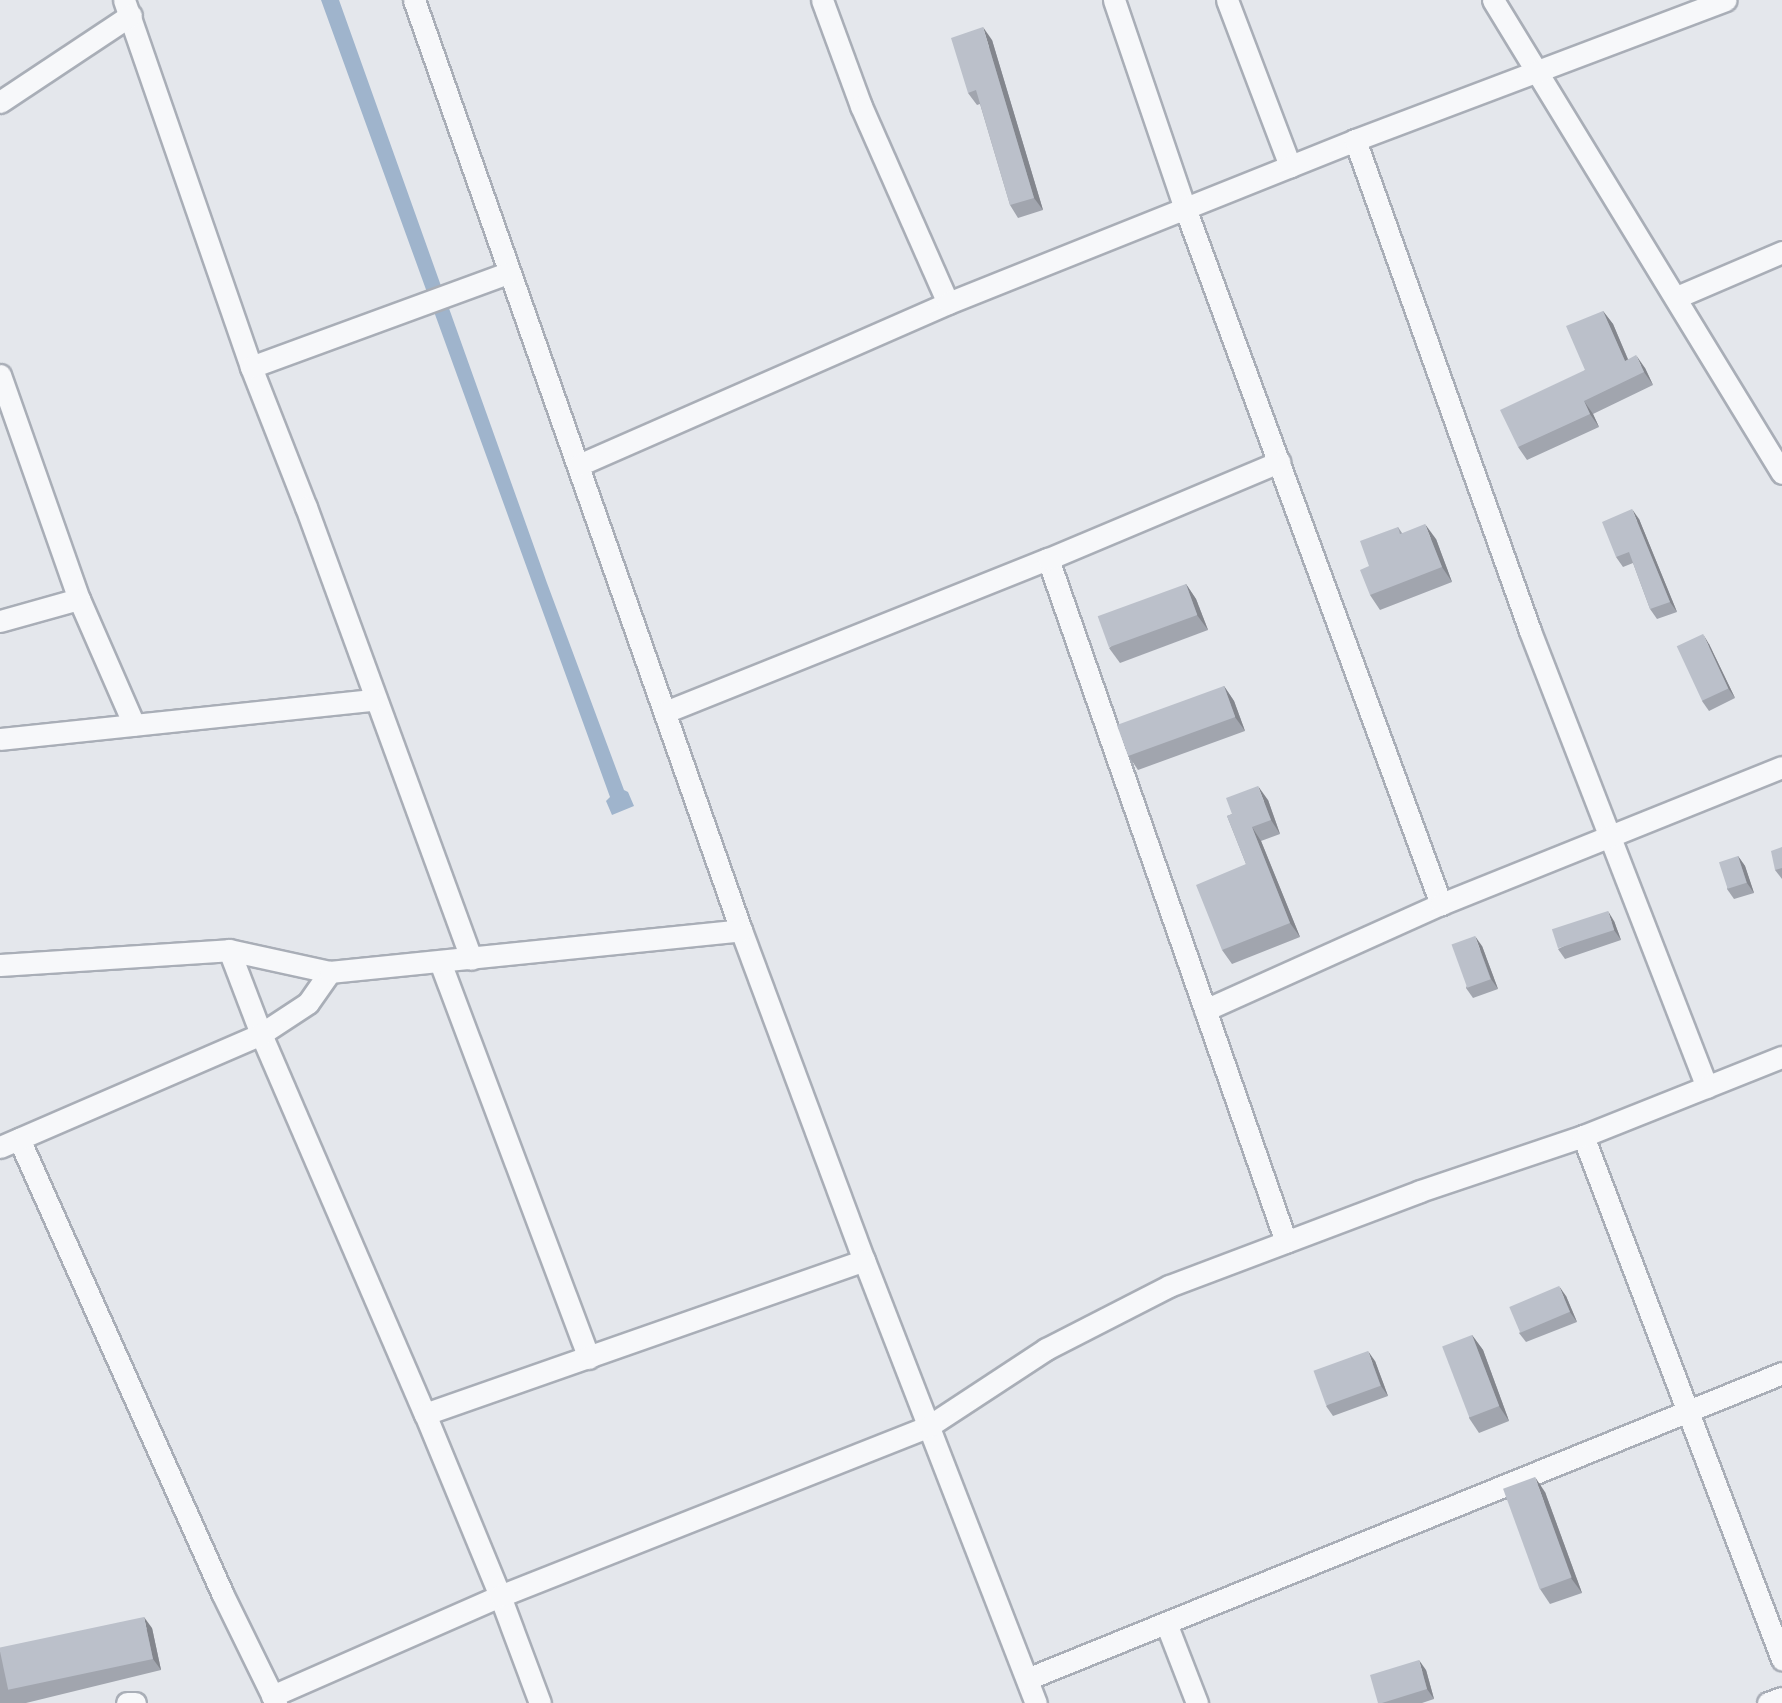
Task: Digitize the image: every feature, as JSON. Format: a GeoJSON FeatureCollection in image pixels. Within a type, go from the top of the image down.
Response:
{"type":"FeatureCollection","features":[{"type":"Feature","properties":{"kind":"street"},"geometry":{"type":"LineString","coordinates":[[414,0],[741,930],[864,1260],[1036,1703]]}},
{"type":"Feature","properties":{"kind":"street"},"geometry":{"type":"LineString","coordinates":[[822,0],[862,106],[948,303]]}},
{"type":"Feature","properties":{"kind":"street"},"geometry":{"type":"LineString","coordinates":[[1114,0],[1185,208],[1441,904]]}},
{"type":"Feature","properties":{"kind":"street"},"geometry":{"type":"LineString","coordinates":[[1227,0],[1290,166]]}},
{"type":"Feature","properties":{"kind":"street"},"geometry":{"type":"LineString","coordinates":[[1493,0],[1534,71],[1677,297],[1782,473]]}},
{"type":"Feature","properties":{"kind":"street"},"geometry":{"type":"LineString","coordinates":[[579,465],[948,303],[1355,140],[1725,0]]}},
{"type":"Feature","properties":{"kind":"street"},"geometry":{"type":"LineString","coordinates":[[0,102],[128,7],[251,367],[306,507],[374,700],[471,959]]}},
{"type":"Feature","properties":{"kind":"street"},"geometry":{"type":"LineString","coordinates":[[1355,140],[1530,631],[1707,1087]]}},
{"type":"Feature","properties":{"kind":"street"},"geometry":{"type":"LineString","coordinates":[[1677,297],[1782,252]]}},
{"type":"Feature","properties":{"kind":"street"},"geometry":{"type":"LineString","coordinates":[[251,367],[508,273]]}},
{"type":"Feature","properties":{"kind":"street"},"geometry":{"type":"LineString","coordinates":[[0,375],[79,599],[134,725]]}},
{"type":"Feature","properties":{"kind":"street"},"geometry":{"type":"LineString","coordinates":[[665,712],[1048,559],[1279,462]]}},
{"type":"Feature","properties":{"kind":"street"},"geometry":{"type":"LineString","coordinates":[[1048,559],[1128,795],[1286,1242]]}},
{"type":"Feature","properties":{"kind":"street"},"geometry":{"type":"LineString","coordinates":[[0,621],[79,599]]}},
{"type":"Feature","properties":{"kind":"street"},"geometry":{"type":"LineString","coordinates":[[0,739],[374,700]]}},
{"type":"Feature","properties":{"kind":"street"},"geometry":{"type":"LineString","coordinates":[[1205,1010],[1441,904],[1611,838],[1782,767]]}},
{"type":"Feature","properties":{"kind":"street"},"geometry":{"type":"LineString","coordinates":[[0,965],[229,950],[330,972],[741,930]]}},
{"type":"Feature","properties":{"kind":"street"},"geometry":{"type":"LineString","coordinates":[[229,950],[261,1034],[425,1414],[500,1596],[540,1703]]}},
{"type":"Feature","properties":{"kind":"street"},"geometry":{"type":"LineString","coordinates":[[440,962],[589,1358]]}},
{"type":"Feature","properties":{"kind":"street"},"geometry":{"type":"LineString","coordinates":[[330,972],[308,1003],[261,1034],[9,1143],[274,1699],[500,1596],[929,1426],[1046,1349],[1169,1286],[1583,1136],[1782,1057]]}},
{"type":"Feature","properties":{"kind":"street"},"geometry":{"type":"LineString","coordinates":[[1583,1136],[1782,1659]]}},
{"type":"Feature","properties":{"kind":"street"},"geometry":{"type":"LineString","coordinates":[[425,1414],[864,1260]]}},
{"type":"Feature","properties":{"kind":"street"},"geometry":{"type":"LineString","coordinates":[[1027,1679],[1782,1373]]}},
{"type":"Feature","properties":{"kind":"street"},"geometry":{"type":"LineString","coordinates":[[1166,1623],[1197,1703]]}},
{"type":"Feature","properties":{"kind":"street"},"geometry":{"type":"LineString","coordinates":[[1768,1703],[1782,1698]]}},
{"type":"Feature","properties":{"kind":"street"},"geometry":{"type":"LineString","coordinates":[[127,1703],[135,1703]]}},
{"type":"Feature","properties":{"kind":"water"},"geometry":{"type":"Polygon","coordinates":[[[321,0],[339,0],[547,583],[624,790],[628,792],[634,806],[612,815],[606,801],[610,797],[321,0]]]}},
{"type":"Feature","properties":{"kind":"building"},"geometry":{"type":"Polygon","coordinates":[[[983,27],[1034,198],[1010,205],[976,90],[968,93],[951,38],[983,27]]]}},
{"type":"Feature","properties":{"kind":"building"},"geometry":{"type":"Polygon","coordinates":[[[1603,311],[1625,361],[1636,355],[1644,372],[1584,401],[1590,414],[1518,447],[1500,410],[1585,370],[1566,326],[1603,311]]]}},
{"type":"Feature","properties":{"kind":"building"},"geometry":{"type":"Polygon","coordinates":[[[1632,509],[1670,602],[1650,609],[1629,552],[1616,557],[1602,522],[1632,509]]]}},
{"type":"Feature","properties":{"kind":"building"},"geometry":{"type":"Polygon","coordinates":[[[1425,524],[1442,567],[1370,595],[1360,570],[1369,566],[1360,541],[1398,527],[1400,534],[1425,524]]]}},
{"type":"Feature","properties":{"kind":"building"},"geometry":{"type":"Polygon","coordinates":[[[1186,584],[1197,615],[1109,647],[1098,616],[1186,584]]]}},
{"type":"Feature","properties":{"kind":"building"},"geometry":{"type":"Polygon","coordinates":[[[1703,634],[1728,688],[1702,701],[1677,646],[1703,634]]]}},
{"type":"Feature","properties":{"kind":"building"},"geometry":{"type":"Polygon","coordinates":[[[1224,686],[1235,717],[1128,756],[1117,725],[1224,686]]]}},
{"type":"Feature","properties":{"kind":"building"},"geometry":{"type":"Polygon","coordinates":[[[1258,786],[1271,820],[1252,827],[1290,923],[1222,950],[1196,885],[1246,864],[1227,816],[1232,814],[1226,798],[1258,786]]]}},
{"type":"Feature","properties":{"kind":"building"},"geometry":{"type":"Polygon","coordinates":[[[1782,847],[1782,868],[1775,870],[1771,851],[1782,847]]]}},
{"type":"Feature","properties":{"kind":"building"},"geometry":{"type":"Polygon","coordinates":[[[1738,856],[1747,883],[1728,889],[1719,862],[1738,856]]]}},
{"type":"Feature","properties":{"kind":"building"},"geometry":{"type":"Polygon","coordinates":[[[1608,911],[1614,930],[1558,948],[1552,929],[1608,911]]]}},
{"type":"Feature","properties":{"kind":"building"},"geometry":{"type":"Polygon","coordinates":[[[1475,936],[1491,979],[1467,988],[1452,945],[1475,936]]]}},
{"type":"Feature","properties":{"kind":"building"},"geometry":{"type":"Polygon","coordinates":[[[1559,1286],[1570,1312],[1520,1333],[1509,1307],[1559,1286]]]}},
{"type":"Feature","properties":{"kind":"building"},"geometry":{"type":"Polygon","coordinates":[[[1472,1335],[1499,1406],[1469,1417],[1442,1346],[1472,1335]]]}},
{"type":"Feature","properties":{"kind":"building"},"geometry":{"type":"Polygon","coordinates":[[[1368,1351],[1381,1386],[1326,1406],[1313,1371],[1368,1351]]]}},
{"type":"Feature","properties":{"kind":"building"},"geometry":{"type":"Polygon","coordinates":[[[1535,1477],[1572,1578],[1540,1589],[1503,1489],[1535,1477]]]}},
{"type":"Feature","properties":{"kind":"building"},"geometry":{"type":"Polygon","coordinates":[[[144,1617],[153,1659],[8,1690],[0,1648],[144,1617]]]}},
{"type":"Feature","properties":{"kind":"building"},"geometry":{"type":"Polygon","coordinates":[[[1419,1660],[1427,1689],[1378,1703],[1370,1675],[1419,1660]]]}}]}
